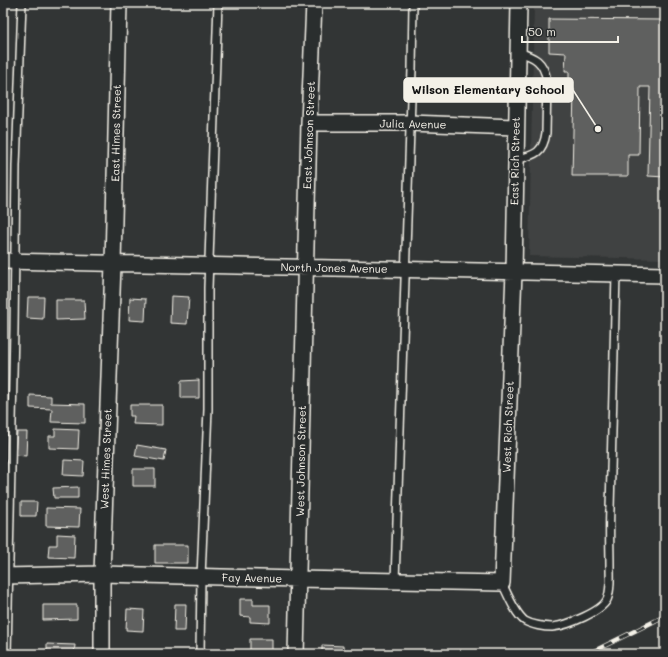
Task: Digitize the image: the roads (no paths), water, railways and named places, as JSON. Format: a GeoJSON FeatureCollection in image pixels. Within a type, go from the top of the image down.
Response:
{"type":"FeatureCollection","features":[{"type":"Feature","properties":{"kind":"street","name":"East Himes Street"},"geometry":{"type":"LineString","coordinates":[[113,264],[119,3]]}},
{"type":"Feature","properties":{"kind":"street","name":"East Johnson Street"},"geometry":{"type":"LineString","coordinates":[[306,268],[309,123],[314,3]]}},
{"type":"Feature","properties":{"kind":"street","name":"East Rich Street"},"geometry":{"type":"LineString","coordinates":[[514,272],[519,3]]}},
{"type":"Feature","properties":{"kind":"street","name":"Julia Avenue"},"geometry":{"type":"LineString","coordinates":[[309,123],[410,123],[516,127]]}},
{"type":"Feature","properties":{"kind":"street","name":"North Jones Avenue"},"geometry":{"type":"LineString","coordinates":[[9,261],[665,275]]}},
{"type":"Feature","properties":{"kind":"street","name":"West Himes Street"},"geometry":{"type":"LineString","coordinates":[[102,654],[102,574],[113,264]]}},
{"type":"Feature","properties":{"kind":"street","name":"West Johnson Street"},"geometry":{"type":"LineString","coordinates":[[296,654],[306,268]]}},
{"type":"Feature","properties":{"kind":"street","name":"West Rich Street"},"geometry":{"type":"LineString","coordinates":[[502,582],[514,272]]}},
{"type":"Feature","properties":{"kind":"street","name":"Fay Avenue"},"geometry":{"type":"LineString","coordinates":[[6,576],[102,574],[502,582]]}},
{"type":"Feature","properties":{"kind":"lane"},"geometry":{"type":"LineString","coordinates":[[7,654],[6,576],[9,261],[16,166],[22,3]]}},
{"type":"Feature","properties":{"kind":"lane"},"geometry":{"type":"LineString","coordinates":[[200,654],[201,577],[208,409],[209,266],[218,3]]}},
{"type":"Feature","properties":{"kind":"lane"},"geometry":{"type":"LineString","coordinates":[[396,581],[413,3]]}},
{"type":"Feature","properties":{"kind":"lane"},"geometry":{"type":"LineString","coordinates":[[515,160],[538,152],[542,148],[545,141],[546,133],[547,80],[545,73],[540,63],[536,59],[518,52]]}},
{"type":"Feature","properties":{"kind":"lane"},"geometry":{"type":"LineString","coordinates":[[502,582],[509,599],[517,612],[525,620],[538,626],[552,627],[566,624],[601,608],[608,598],[610,585],[609,519],[616,274]]}},
{"type":"Feature","properties":{"kind":"railway"},"geometry":{"type":"LineString","coordinates":[[588,654],[665,616]]}},
{"type":"Feature","properties":{"kind":"place","name":"Wilson Elementary School"},"geometry":{"type":"Point","coordinates":[598,129]}}]}
